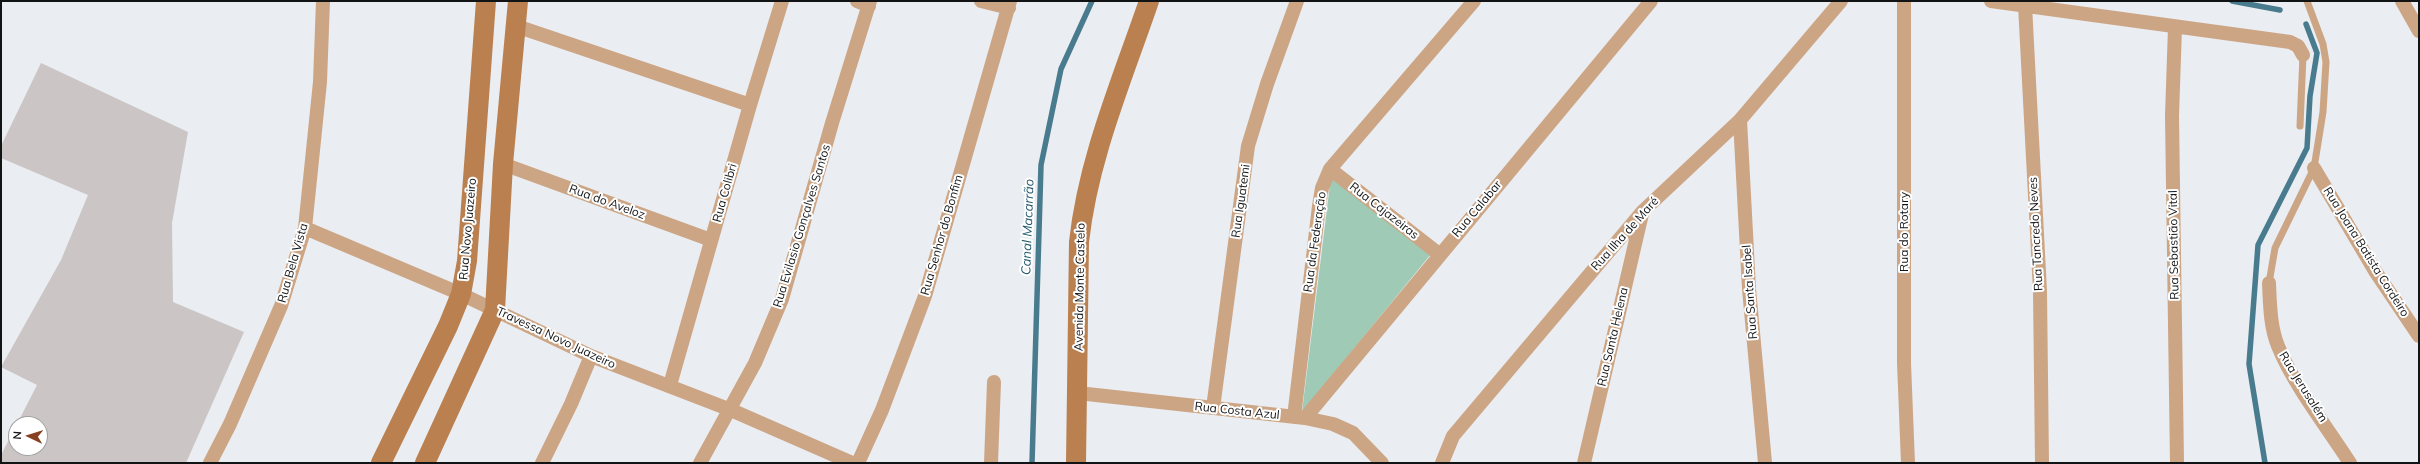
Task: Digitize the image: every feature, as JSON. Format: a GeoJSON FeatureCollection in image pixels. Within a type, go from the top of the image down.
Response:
{"type":"FeatureCollection","features":[{"type":"Feature","properties":{"kind":"street","name":"Rua Bela Vista"},"geometry":{"type":"LineString","coordinates":[[210,463],[230,424],[281,306],[305,228],[320,82],[323,1]]}},
{"type":"Feature","properties":{"kind":"street","name":"Rua Novo Juazeiro"},"geometry":{"type":"LineString","coordinates":[[381,463],[448,326],[461,294],[467,261],[486,1]]}},
{"type":"Feature","properties":{"kind":"street"},"geometry":{"type":"LineString","coordinates":[[425,463],[454,405],[495,310],[504,164],[518,1]]}},
{"type":"Feature","properties":{"kind":"street","name":"Rua Colibri"},"geometry":{"type":"LineString","coordinates":[[670,385],[750,105],[782,1]]}},
{"type":"Feature","properties":{"kind":"street"},"geometry":{"type":"LineString","coordinates":[[981,1],[1010,5]]}},
{"type":"Feature","properties":{"kind":"street","name":"Avenida Monte Castelo"},"geometry":{"type":"LineString","coordinates":[[1076,463],[1079,242],[1082,207],[1104,133],[1149,1]]}},
{"type":"Feature","properties":{"kind":"street","name":"Rua Iguatemi"},"geometry":{"type":"LineString","coordinates":[[1213,408],[1248,146],[1267,84],[1297,1]]}},
{"type":"Feature","properties":{"kind":"street","name":"Rua da Federação"},"geometry":{"type":"LineString","coordinates":[[1299,417],[1322,188],[1330,169],[1474,1]]}},
{"type":"Feature","properties":{"kind":"street","name":"Rua Calabar"},"geometry":{"type":"LineString","coordinates":[[1299,417],[1439,254],[1651,1]]}},
{"type":"Feature","properties":{"kind":"street","name":"Rua Ilha de Maré"},"geometry":{"type":"LineString","coordinates":[[1442,463],[1454,436],[1643,210],[1740,120],[1842,1]]}},
{"type":"Feature","properties":{"kind":"street","name":"Rua do Rotary"},"geometry":{"type":"LineString","coordinates":[[1904,1],[1904,363],[1908,463]]}},
{"type":"Feature","properties":{"kind":"street"},"geometry":{"type":"LineString","coordinates":[[1991,1],[2295,43],[2302,55]]}},
{"type":"Feature","properties":{"kind":"street"},"geometry":{"type":"LineString","coordinates":[[2402,1],[2419,31]]}},
{"type":"Feature","properties":{"kind":"street","name":"Rua Evilasio Gonçalves Santos"},"geometry":{"type":"LineString","coordinates":[[700,463],[731,410],[755,363],[782,299],[865,3]]}},
{"type":"Feature","properties":{"kind":"street","name":"Rua Senhor do Bonfim"},"geometry":{"type":"LineString","coordinates":[[858,463],[882,410],[925,296],[1010,5]]}},
{"type":"Feature","properties":{"kind":"street","name":"Rua Tancredo Neves"},"geometry":{"type":"LineString","coordinates":[[2025,5],[2040,291],[2042,463]]}},
{"type":"Feature","properties":{"kind":"street"},"geometry":{"type":"LineString","coordinates":[[516,26],[750,105]]}},
{"type":"Feature","properties":{"kind":"street","name":"Rua Sebastião Vital"},"geometry":{"type":"LineString","coordinates":[[2175,27],[2172,116],[2177,463]]}},
{"type":"Feature","properties":{"kind":"street","name":"Rua Santa Isabel"},"geometry":{"type":"LineString","coordinates":[[1740,120],[1749,289],[1765,463]]}},
{"type":"Feature","properties":{"kind":"street","name":"Rua do Aveloz"},"geometry":{"type":"LineString","coordinates":[[504,164],[711,240]]}},
{"type":"Feature","properties":{"kind":"street","name":"Rua Joana Batista Cordeiro"},"geometry":{"type":"LineString","coordinates":[[2314,168],[2375,271],[2419,336]]}},
{"type":"Feature","properties":{"kind":"street","name":"Rua Cajazeiras"},"geometry":{"type":"LineString","coordinates":[[1330,169],[1439,254]]}},
{"type":"Feature","properties":{"kind":"street","name":"Rua Santa Helena"},"geometry":{"type":"LineString","coordinates":[[1584,463],[1643,210]]}},
{"type":"Feature","properties":{"kind":"street","name":"Travessa Novo Juazeiro"},"geometry":{"type":"LineString","coordinates":[[305,228],[461,294],[591,356],[670,385],[731,410],[852,463]]}},
{"type":"Feature","properties":{"kind":"street","name":"Rua Jerusalém"},"geometry":{"type":"LineString","coordinates":[[2269,282],[2270,306],[2277,345],[2288,366],[2350,463]]}},
{"type":"Feature","properties":{"kind":"street"},"geometry":{"type":"LineString","coordinates":[[542,463],[571,404],[591,356]]}},
{"type":"Feature","properties":{"kind":"street"},"geometry":{"type":"LineString","coordinates":[[990,463],[994,382]]}},
{"type":"Feature","properties":{"kind":"street","name":"Rua Costa Azul"},"geometry":{"type":"LineString","coordinates":[[1078,393],[1299,417],[1333,424],[1353,433],[1382,463]]}},
{"type":"Feature","properties":{"kind":"lane"},"geometry":{"type":"LineString","coordinates":[[2269,282],[2275,248],[2314,168],[2323,112],[2326,74],[2323,44],[2307,1]]}},
{"type":"Feature","properties":{"kind":"lane"},"geometry":{"type":"LineString","coordinates":[[2300,126],[2302,55]]}},
{"type":"Feature","properties":{"kind":"green space"},"geometry":{"type":"Polygon","coordinates":[[[1331,176],[1431,254],[1302,412],[1331,176]]]}},
{"type":"Feature","properties":{"kind":"building"},"geometry":{"type":"Polygon","coordinates":[[[41,63],[188,132],[172,223],[173,302],[244,332],[186,463],[1,463],[1,455],[8,441],[8,456],[48,456],[48,416],[21,416],[37,385],[1,367],[61,260],[88,195],[1,158],[1,146],[41,63]]]}},
{"type":"Feature","properties":{"kind":"waterway","name":"Canal Macarrão"},"geometry":{"type":"LineString","coordinates":[[1032,463],[1041,165],[1061,69],[1092,1]]}},
{"type":"Feature","properties":{"kind":"waterway"},"geometry":{"type":"LineString","coordinates":[[2232,1],[2280,10]]}},
{"type":"Feature","properties":{"kind":"waterway"},"geometry":{"type":"LineString","coordinates":[[2265,463],[2249,364],[2258,245],[2307,148],[2310,96],[2317,53],[2306,24]]}}]}
